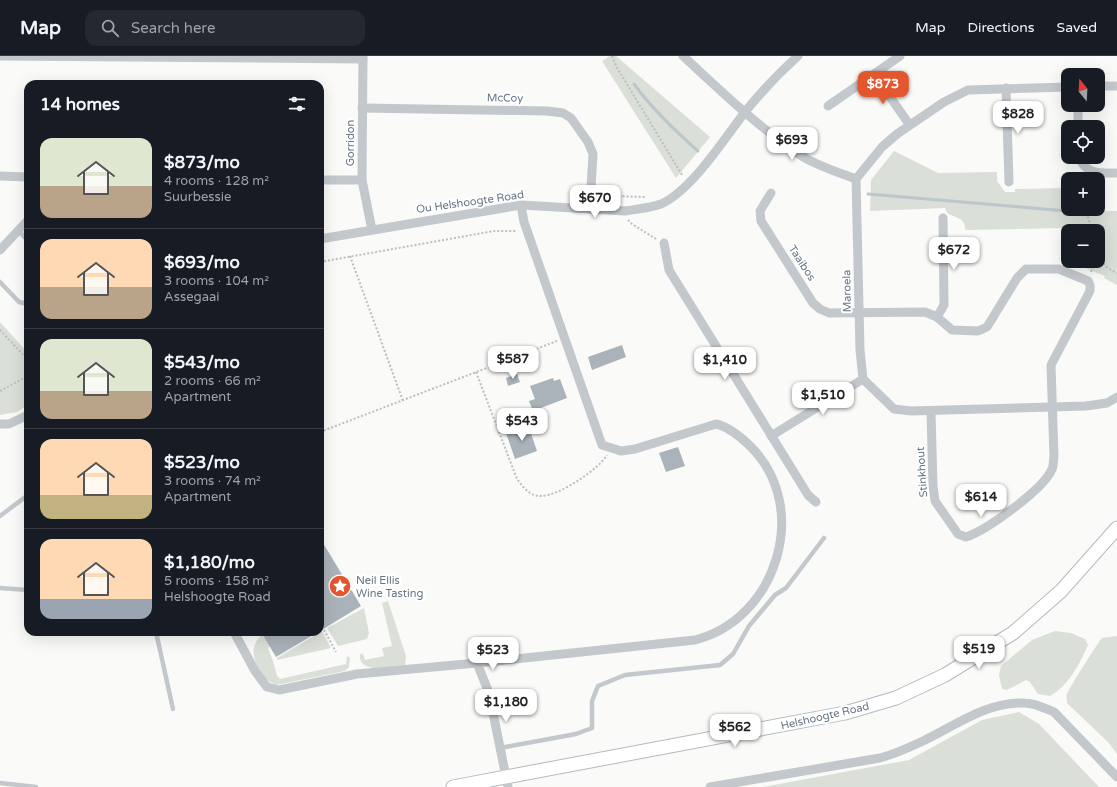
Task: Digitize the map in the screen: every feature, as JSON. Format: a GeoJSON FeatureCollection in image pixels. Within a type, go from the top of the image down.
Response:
{"type":"FeatureCollection","features":[{"type":"Feature","properties":{"kind":"main road","name":"Helshoogte Road"},"geometry":{"type":"LineString","coordinates":[[453,787],[507,782],[845,713],[896,698],[945,675],[1012,633],[1061,591],[1117,528]]}},
{"type":"Feature","properties":{"kind":"street"},"geometry":{"type":"LineString","coordinates":[[0,56],[363,58]]}},
{"type":"Feature","properties":{"kind":"street"},"geometry":{"type":"LineString","coordinates":[[683,56],[746,111],[801,155],[829,169],[856,179],[882,147],[909,124],[944,102],[968,90],[1061,87]]}},
{"type":"Feature","properties":{"kind":"street","name":"Ou Helshoogte Road"},"geometry":{"type":"LineString","coordinates":[[324,238],[521,205],[625,211],[660,204],[672,197],[692,178],[746,111],[798,56]]}},
{"type":"Feature","properties":{"kind":"street"},"geometry":{"type":"LineString","coordinates":[[828,106],[900,56]]}},
{"type":"Feature","properties":{"kind":"street","name":"Gorridon"},"geometry":{"type":"LineString","coordinates":[[363,58],[362,180],[372,230]]}},
{"type":"Feature","properties":{"kind":"street"},"geometry":{"type":"LineString","coordinates":[[874,74],[909,124]]}},
{"type":"Feature","properties":{"kind":"street"},"geometry":{"type":"LineString","coordinates":[[1105,86],[1117,86]]}},
{"type":"Feature","properties":{"kind":"street"},"geometry":{"type":"LineString","coordinates":[[1006,88],[1009,182]]}},
{"type":"Feature","properties":{"kind":"street","name":"McCoy"},"geometry":{"type":"LineString","coordinates":[[362,108],[548,110],[563,112],[571,118],[579,129],[593,154],[591,187]]}},
{"type":"Feature","properties":{"kind":"street"},"geometry":{"type":"LineString","coordinates":[[1082,164],[1090,172],[1097,174],[1117,173]]}},
{"type":"Feature","properties":{"kind":"street"},"geometry":{"type":"LineString","coordinates":[[0,176],[24,177]]}},
{"type":"Feature","properties":{"kind":"street","name":"Maroela"},"geometry":{"type":"LineString","coordinates":[[856,179],[860,350],[863,379]]}},
{"type":"Feature","properties":{"kind":"street"},"geometry":{"type":"LineString","coordinates":[[324,180],[362,180]]}},
{"type":"Feature","properties":{"kind":"street","name":"Taaibos"},"geometry":{"type":"LineString","coordinates":[[771,193],[760,211],[761,221],[813,303],[820,309],[829,313],[925,312],[937,317]]}},
{"type":"Feature","properties":{"kind":"street"},"geometry":{"type":"LineString","coordinates":[[236,636],[255,671],[267,687],[279,690],[357,674],[694,640],[711,636],[726,628],[749,609],[772,574],[780,550],[779,497],[770,474],[758,454],[748,444],[723,426],[716,424],[635,449],[622,451],[611,449],[602,445],[597,435],[529,237],[524,222],[521,205]]}},
{"type":"Feature","properties":{"kind":"street"},"geometry":{"type":"LineString","coordinates":[[943,218],[944,305],[937,317],[952,330],[978,331],[987,327],[1017,278],[1026,269],[1059,269],[1088,281],[1090,291],[1051,365],[1052,407]]}},
{"type":"Feature","properties":{"kind":"street"},"geometry":{"type":"LineString","coordinates":[[0,250],[24,224]]}},
{"type":"Feature","properties":{"kind":"street"},"geometry":{"type":"LineString","coordinates":[[664,243],[669,270],[808,495],[816,502]]}},
{"type":"Feature","properties":{"kind":"street"},"geometry":{"type":"LineString","coordinates":[[771,436],[863,379],[894,409],[931,412],[1100,404],[1107,403],[1117,397]]}},
{"type":"Feature","properties":{"kind":"street","name":"Stinkhout"},"geometry":{"type":"LineString","coordinates":[[931,412],[933,486],[935,501],[958,534],[966,538],[978,533],[1006,514],[1031,493],[1052,469],[1054,457],[1052,407]]}},
{"type":"Feature","properties":{"kind":"street"},"geometry":{"type":"LineString","coordinates":[[0,424],[9,424],[24,417]]}},
{"type":"Feature","properties":{"kind":"street"},"geometry":{"type":"LineString","coordinates":[[477,663],[489,693],[507,782]]}},
{"type":"Feature","properties":{"kind":"street"},"geometry":{"type":"LineString","coordinates":[[710,787],[880,758],[912,747],[981,710],[1005,704],[1025,702],[1054,712],[1117,777]]}},
{"type":"Feature","properties":{"kind":"lane"},"geometry":{"type":"LineString","coordinates":[[18,231],[24,237]]}},
{"type":"Feature","properties":{"kind":"lane"},"geometry":{"type":"LineString","coordinates":[[0,282],[19,302],[24,303]]}},
{"type":"Feature","properties":{"kind":"lane"},"geometry":{"type":"LineString","coordinates":[[0,516],[24,498]]}},
{"type":"Feature","properties":{"kind":"lane"},"geometry":{"type":"LineString","coordinates":[[500,748],[576,734],[592,728],[592,700],[598,686],[625,675],[720,665],[733,654],[749,626],[775,595],[786,588],[824,538]]}},
{"type":"Feature","properties":{"kind":"lane"},"geometry":{"type":"LineString","coordinates":[[0,588],[24,590]]}},
{"type":"Feature","properties":{"kind":"lane"},"geometry":{"type":"LineString","coordinates":[[157,636],[173,709]]}},
{"type":"Feature","properties":{"kind":"lane"},"geometry":{"type":"LineString","coordinates":[[0,783],[36,787]]}},
{"type":"Feature","properties":{"kind":"path"},"geometry":{"type":"LineString","coordinates":[[612,56],[616,66],[682,175]]}},
{"type":"Feature","properties":{"kind":"path"},"geometry":{"type":"LineString","coordinates":[[591,187],[612,196],[648,197]]}},
{"type":"Feature","properties":{"kind":"path"},"geometry":{"type":"LineString","coordinates":[[624,196],[624,203]]}},
{"type":"Feature","properties":{"kind":"path"},"geometry":{"type":"LineString","coordinates":[[625,217],[632,224],[664,243]]}},
{"type":"Feature","properties":{"kind":"path"},"geometry":{"type":"LineString","coordinates":[[324,261],[494,231],[515,230],[529,237]]}},
{"type":"Feature","properties":{"kind":"path"},"geometry":{"type":"LineString","coordinates":[[350,256],[403,401]]}},
{"type":"Feature","properties":{"kind":"path"},"geometry":{"type":"LineString","coordinates":[[1105,267],[1117,273]]}},
{"type":"Feature","properties":{"kind":"path"},"geometry":{"type":"LineString","coordinates":[[0,330],[24,356]]}},
{"type":"Feature","properties":{"kind":"path"},"geometry":{"type":"LineString","coordinates":[[324,431],[564,339]]}},
{"type":"Feature","properties":{"kind":"path"},"geometry":{"type":"LineString","coordinates":[[476,372],[517,479],[526,491],[541,496],[559,490],[586,476],[604,461],[611,449]]}},
{"type":"Feature","properties":{"kind":"path"},"geometry":{"type":"LineString","coordinates":[[0,391],[24,378]]}},
{"type":"Feature","properties":{"kind":"path"},"geometry":{"type":"LineString","coordinates":[[324,630],[336,652]]}},
{"type":"Feature","properties":{"kind":"shaded area"},"geometry":{"type":"Polygon","coordinates":[[[610,56],[616,56],[710,137],[676,178],[602,61],[610,56]]]}},
{"type":"Feature","properties":{"kind":"shaded area"},"geometry":{"type":"Polygon","coordinates":[[[894,151],[938,173],[997,172],[997,181],[1005,192],[1015,192],[1015,189],[1061,188],[1061,216],[1105,216],[1105,211],[1117,211],[1117,285],[1104,278],[1105,276],[1085,268],[1105,268],[1105,224],[1061,224],[1061,228],[965,230],[964,223],[957,217],[947,213],[945,208],[870,211],[871,180],[894,151]]]}},
{"type":"Feature","properties":{"kind":"shaded area"},"geometry":{"type":"Polygon","coordinates":[[[0,322],[24,349],[24,408],[17,412],[0,415],[0,322]]]}},
{"type":"Feature","properties":{"kind":"shaded area"},"geometry":{"type":"Polygon","coordinates":[[[388,601],[406,656],[405,666],[385,668],[370,667],[364,665],[361,661],[360,654],[363,654],[365,660],[384,656],[382,648],[392,646],[382,603],[388,601]]]}},
{"type":"Feature","properties":{"kind":"shaded area"},"geometry":{"type":"Polygon","coordinates":[[[364,608],[369,633],[367,639],[338,646],[327,628],[364,608]]]}},
{"type":"Feature","properties":{"kind":"shaded area"},"geometry":{"type":"Polygon","coordinates":[[[1055,631],[1071,633],[1085,639],[1088,645],[1073,674],[1063,686],[1050,696],[1038,694],[1030,682],[1026,680],[1007,690],[1002,689],[999,675],[1001,666],[1032,640],[1055,631]]]}},
{"type":"Feature","properties":{"kind":"shaded area"},"geometry":{"type":"Polygon","coordinates":[[[324,635],[331,648],[277,660],[277,658],[314,636],[324,636],[324,635]]]}},
{"type":"Feature","properties":{"kind":"shaded area"},"geometry":{"type":"Polygon","coordinates":[[[260,636],[263,636],[270,646],[268,648],[277,676],[280,679],[346,664],[347,656],[350,658],[349,667],[345,671],[276,685],[271,683],[263,675],[256,664],[254,653],[257,640],[260,636]]]}},
{"type":"Feature","properties":{"kind":"shaded area"},"geometry":{"type":"Polygon","coordinates":[[[1117,636],[1117,754],[1108,742],[1067,703],[1067,694],[1102,638],[1117,636]]]}},
{"type":"Feature","properties":{"kind":"shaded area"},"geometry":{"type":"Polygon","coordinates":[[[1019,712],[1039,724],[1099,787],[763,787],[909,760],[982,720],[1019,712]]]}},
{"type":"Feature","properties":{"kind":"building"},"geometry":{"type":"Polygon","coordinates":[[[622,345],[626,357],[592,370],[588,357],[622,345]]]}},
{"type":"Feature","properties":{"kind":"building"},"geometry":{"type":"Polygon","coordinates":[[[517,374],[520,382],[508,386],[506,378],[517,374]]]}},
{"type":"Feature","properties":{"kind":"building"},"geometry":{"type":"Polygon","coordinates":[[[553,378],[554,381],[560,379],[567,398],[533,411],[529,401],[535,399],[530,386],[553,378]]]}},
{"type":"Feature","properties":{"kind":"building"},"geometry":{"type":"Polygon","coordinates":[[[528,425],[537,451],[515,459],[506,433],[528,425]]]}},
{"type":"Feature","properties":{"kind":"building"},"geometry":{"type":"Polygon","coordinates":[[[678,447],[685,466],[666,472],[659,453],[678,447]]]}},
{"type":"Feature","properties":{"kind":"building"},"geometry":{"type":"Polygon","coordinates":[[[324,545],[361,606],[324,629],[324,545]]]}},
{"type":"Feature","properties":{"kind":"building"},"geometry":{"type":"Polygon","coordinates":[[[263,636],[311,636],[276,657],[263,636]]]}},
{"type":"Feature","properties":{"kind":"waterway"},"geometry":{"type":"LineString","coordinates":[[634,84],[664,119],[698,151]]}},
{"type":"Feature","properties":{"kind":"waterway"},"geometry":{"type":"LineString","coordinates":[[868,194],[1061,210]]}},
{"type":"Feature","properties":{"kind":"place","name":"Neil Ellis Wine Tasting"},"geometry":{"type":"Point","coordinates":[340,586]}}]}
